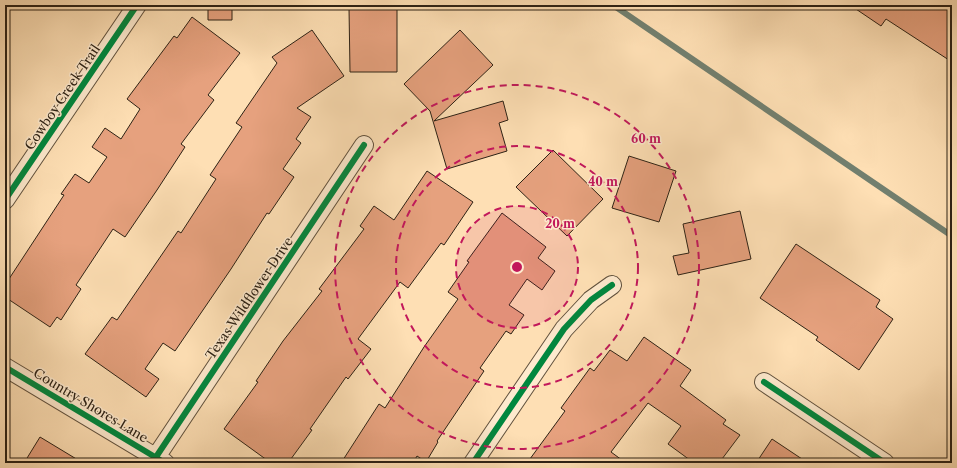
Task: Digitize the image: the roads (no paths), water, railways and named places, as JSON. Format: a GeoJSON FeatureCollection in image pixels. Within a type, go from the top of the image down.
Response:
{"type":"FeatureCollection","features":[{"type":"Feature","properties":{"kind":"street","name":"Cowboy Creek Trail"},"geometry":{"type":"LineString","coordinates":[[5,200],[137,5]]}},
{"type":"Feature","properties":{"kind":"street","name":"Texas Wildflower Drive"},"geometry":{"type":"LineString","coordinates":[[157,461],[364,145]]}},
{"type":"Feature","properties":{"kind":"street"},"geometry":{"type":"LineString","coordinates":[[473,463],[564,329],[590,300],[612,285]]}},
{"type":"Feature","properties":{"kind":"street","name":"Country Shores Lane"},"geometry":{"type":"LineString","coordinates":[[5,367],[157,461]]}},
{"type":"Feature","properties":{"kind":"street"},"geometry":{"type":"LineString","coordinates":[[764,382],[885,463]]}},
{"type":"Feature","properties":{"kind":"waterway"},"geometry":{"type":"LineString","coordinates":[[613,5],[952,236]]}}]}
